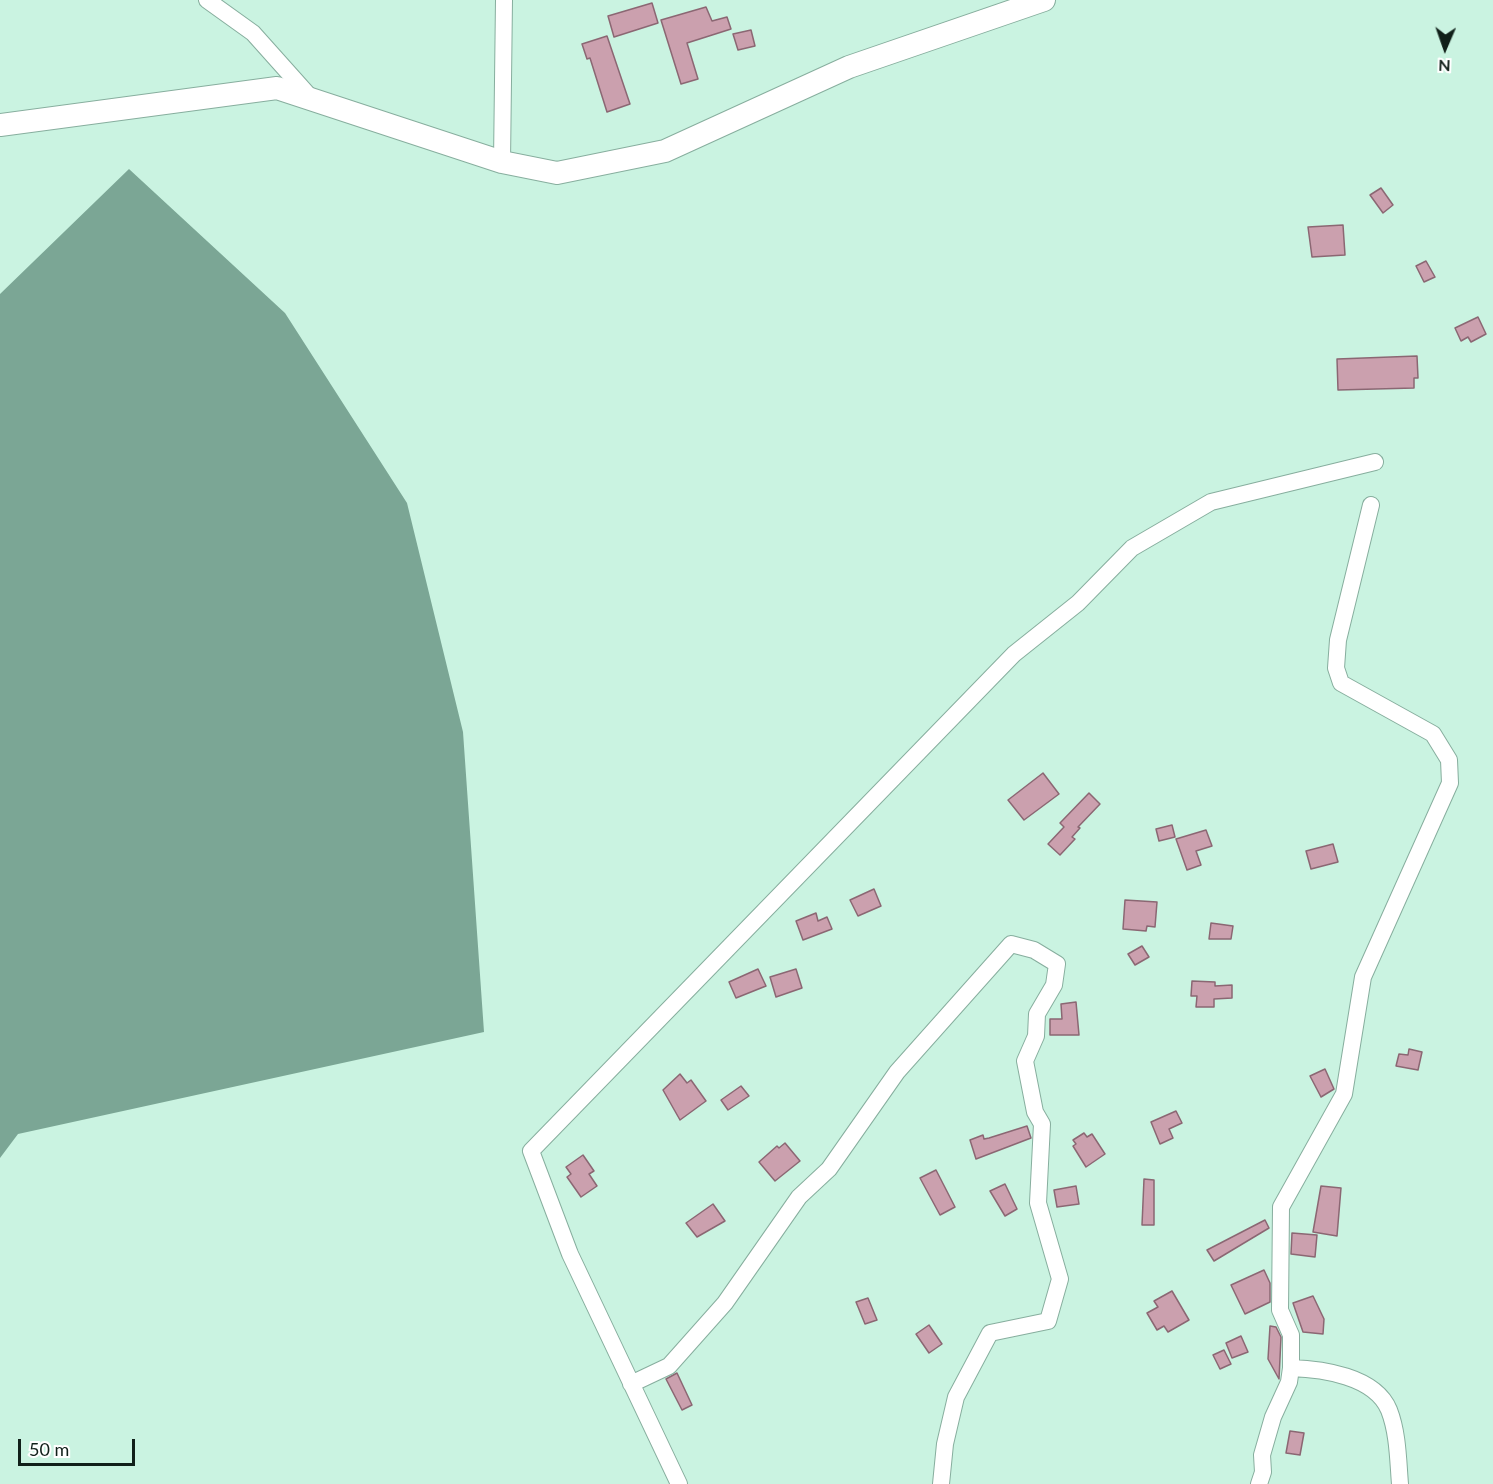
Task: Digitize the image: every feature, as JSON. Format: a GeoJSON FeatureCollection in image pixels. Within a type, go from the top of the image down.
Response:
{"type":"FeatureCollection","features":[{"type":"Feature","properties":{"kind":"street"},"geometry":{"type":"LineString","coordinates":[[207,0],[253,33],[313,100]]}},
{"type":"Feature","properties":{"kind":"street"},"geometry":{"type":"LineString","coordinates":[[502,162],[504,0]]}},
{"type":"Feature","properties":{"kind":"street"},"geometry":{"type":"LineString","coordinates":[[0,125],[277,88],[502,162],[558,173],[665,152],[849,67],[1044,0]]}},
{"type":"Feature","properties":{"kind":"street"},"geometry":{"type":"LineString","coordinates":[[679,1484],[570,1254],[531,1151],[1014,654],[1078,603],[1132,548],[1211,502],[1375,462]]}},
{"type":"Feature","properties":{"kind":"street"},"geometry":{"type":"LineString","coordinates":[[1259,1484],[1263,1472],[1262,1455],[1273,1417],[1289,1382],[1291,1368],[1291,1335],[1280,1310],[1281,1207],[1344,1094],[1363,977],[1450,783],[1449,760],[1433,734],[1341,682],[1336,668],[1338,640],[1371,506]]}},
{"type":"Feature","properties":{"kind":"street"},"geometry":{"type":"LineString","coordinates":[[631,1384],[669,1366],[725,1303],[799,1197],[829,1169],[897,1072],[1011,944],[1034,951],[1057,964],[1054,985],[1037,1014],[1036,1036],[1025,1060],[1035,1112],[1042,1124],[1038,1203],[1060,1279],[1048,1321],[990,1333],[956,1397],[945,1444],[941,1484]]}},
{"type":"Feature","properties":{"kind":"street"},"geometry":{"type":"LineString","coordinates":[[1291,1368],[1322,1370],[1349,1377],[1382,1399],[1393,1423],[1400,1484]]}},
{"type":"Feature","properties":{"kind":"shaded area"},"geometry":{"type":"Polygon","coordinates":[[[129,169],[285,313],[407,503],[463,732],[484,1032],[18,1134],[0,1158],[0,294],[129,169]]]}},
{"type":"Feature","properties":{"kind":"building"},"geometry":{"type":"Polygon","coordinates":[[[652,3],[658,23],[614,37],[608,16],[652,3]]]}},
{"type":"Feature","properties":{"kind":"building"},"geometry":{"type":"Polygon","coordinates":[[[706,7],[712,21],[727,17],[731,29],[687,43],[698,79],[681,84],[661,20],[706,7]]]}},
{"type":"Feature","properties":{"kind":"building"},"geometry":{"type":"Polygon","coordinates":[[[751,30],[755,46],[738,50],[733,34],[751,30]]]}},
{"type":"Feature","properties":{"kind":"building"},"geometry":{"type":"Polygon","coordinates":[[[607,36],[630,104],[607,112],[590,58],[587,59],[582,44],[607,36]]]}},
{"type":"Feature","properties":{"kind":"building"},"geometry":{"type":"Polygon","coordinates":[[[1381,188],[1393,205],[1383,213],[1370,195],[1381,188]]]}},
{"type":"Feature","properties":{"kind":"building"},"geometry":{"type":"Polygon","coordinates":[[[1343,225],[1345,255],[1312,257],[1308,227],[1343,225]]]}},
{"type":"Feature","properties":{"kind":"building"},"geometry":{"type":"Polygon","coordinates":[[[1426,261],[1435,277],[1424,282],[1416,266],[1426,261]]]}},
{"type":"Feature","properties":{"kind":"building"},"geometry":{"type":"Polygon","coordinates":[[[1478,317],[1486,334],[1471,342],[1468,337],[1461,341],[1455,328],[1478,317]]]}},
{"type":"Feature","properties":{"kind":"building"},"geometry":{"type":"Polygon","coordinates":[[[1417,356],[1418,378],[1414,378],[1414,388],[1338,390],[1337,359],[1417,356]]]}},
{"type":"Feature","properties":{"kind":"building"},"geometry":{"type":"Polygon","coordinates":[[[1043,773],[1059,794],[1024,820],[1008,800],[1043,773]]]}},
{"type":"Feature","properties":{"kind":"building"},"geometry":{"type":"Polygon","coordinates":[[[1089,793],[1100,804],[1078,827],[1080,828],[1072,837],[1075,839],[1060,855],[1048,844],[1064,827],[1060,823],[1089,793]]]}},
{"type":"Feature","properties":{"kind":"building"},"geometry":{"type":"Polygon","coordinates":[[[1172,825],[1175,837],[1159,841],[1156,829],[1172,825]]]}},
{"type":"Feature","properties":{"kind":"building"},"geometry":{"type":"Polygon","coordinates":[[[1206,830],[1212,846],[1196,851],[1201,865],[1187,870],[1176,839],[1206,830]]]}},
{"type":"Feature","properties":{"kind":"building"},"geometry":{"type":"Polygon","coordinates":[[[1333,844],[1338,862],[1311,869],[1306,851],[1333,844]]]}},
{"type":"Feature","properties":{"kind":"building"},"geometry":{"type":"Polygon","coordinates":[[[874,889],[881,906],[858,916],[850,900],[874,889]]]}},
{"type":"Feature","properties":{"kind":"building"},"geometry":{"type":"Polygon","coordinates":[[[1125,900],[1157,902],[1155,927],[1147,926],[1146,931],[1123,929],[1125,900]]]}},
{"type":"Feature","properties":{"kind":"building"},"geometry":{"type":"Polygon","coordinates":[[[816,913],[818,921],[827,917],[832,929],[803,940],[796,921],[816,913]]]}},
{"type":"Feature","properties":{"kind":"building"},"geometry":{"type":"Polygon","coordinates":[[[1211,923],[1233,926],[1231,939],[1209,939],[1211,923]]]}},
{"type":"Feature","properties":{"kind":"building"},"geometry":{"type":"Polygon","coordinates":[[[1142,946],[1149,957],[1135,965],[1128,954],[1142,946]]]}},
{"type":"Feature","properties":{"kind":"building"},"geometry":{"type":"Polygon","coordinates":[[[758,969],[766,986],[736,998],[729,982],[758,969]]]}},
{"type":"Feature","properties":{"kind":"building"},"geometry":{"type":"Polygon","coordinates":[[[796,969],[802,988],[776,997],[770,977],[796,969]]]}},
{"type":"Feature","properties":{"kind":"building"},"geometry":{"type":"Polygon","coordinates":[[[1192,981],[1215,982],[1215,986],[1232,985],[1232,998],[1214,999],[1214,1007],[1196,1007],[1197,996],[1191,996],[1192,981]]]}},
{"type":"Feature","properties":{"kind":"building"},"geometry":{"type":"Polygon","coordinates":[[[1076,1002],[1079,1035],[1050,1035],[1050,1019],[1062,1019],[1061,1004],[1076,1002]]]}},
{"type":"Feature","properties":{"kind":"building"},"geometry":{"type":"Polygon","coordinates":[[[1409,1049],[1422,1052],[1418,1070],[1396,1066],[1399,1054],[1408,1055],[1409,1049]]]}},
{"type":"Feature","properties":{"kind":"building"},"geometry":{"type":"Polygon","coordinates":[[[1325,1069],[1334,1089],[1321,1097],[1310,1076],[1325,1069]]]}},
{"type":"Feature","properties":{"kind":"building"},"geometry":{"type":"Polygon","coordinates":[[[680,1074],[687,1083],[691,1080],[706,1101],[680,1120],[663,1090],[680,1074]]]}},
{"type":"Feature","properties":{"kind":"building"},"geometry":{"type":"Polygon","coordinates":[[[741,1086],[749,1096],[728,1110],[721,1100],[741,1086]]]}},
{"type":"Feature","properties":{"kind":"building"},"geometry":{"type":"Polygon","coordinates":[[[1176,1111],[1182,1123],[1169,1129],[1173,1138],[1160,1144],[1151,1122],[1176,1111]]]}},
{"type":"Feature","properties":{"kind":"building"},"geometry":{"type":"Polygon","coordinates":[[[1027,1126],[1031,1138],[976,1159],[970,1140],[983,1135],[984,1139],[989,1138],[1027,1126]]]}},
{"type":"Feature","properties":{"kind":"building"},"geometry":{"type":"Polygon","coordinates":[[[1084,1133],[1087,1137],[1092,1134],[1105,1154],[1086,1167],[1073,1146],[1076,1144],[1073,1140],[1084,1133]]]}},
{"type":"Feature","properties":{"kind":"building"},"geometry":{"type":"Polygon","coordinates":[[[785,1143],[800,1161],[775,1181],[759,1162],[777,1146],[779,1148],[785,1143]]]}},
{"type":"Feature","properties":{"kind":"building"},"geometry":{"type":"Polygon","coordinates":[[[583,1155],[594,1171],[589,1174],[597,1186],[581,1197],[567,1177],[571,1174],[566,1167],[583,1155]]]}},
{"type":"Feature","properties":{"kind":"building"},"geometry":{"type":"Polygon","coordinates":[[[936,1170],[955,1207],[940,1215],[920,1178],[936,1170]]]}},
{"type":"Feature","properties":{"kind":"building"},"geometry":{"type":"Polygon","coordinates":[[[1144,1179],[1154,1180],[1154,1225],[1142,1225],[1144,1179]]]}},
{"type":"Feature","properties":{"kind":"building"},"geometry":{"type":"Polygon","coordinates":[[[1005,1184],[1017,1209],[1005,1216],[990,1191],[1005,1184]]]}},
{"type":"Feature","properties":{"kind":"building"},"geometry":{"type":"Polygon","coordinates":[[[1076,1186],[1079,1204],[1057,1207],[1054,1190],[1076,1186]]]}},
{"type":"Feature","properties":{"kind":"building"},"geometry":{"type":"Polygon","coordinates":[[[1321,1186],[1341,1188],[1337,1236],[1313,1232],[1321,1186]]]}},
{"type":"Feature","properties":{"kind":"building"},"geometry":{"type":"Polygon","coordinates":[[[713,1204],[725,1221],[697,1237],[686,1223],[713,1204]]]}},
{"type":"Feature","properties":{"kind":"building"},"geometry":{"type":"Polygon","coordinates":[[[1265,1220],[1269,1228],[1214,1261],[1207,1250],[1265,1220]]]}},
{"type":"Feature","properties":{"kind":"building"},"geometry":{"type":"Polygon","coordinates":[[[1292,1233],[1317,1235],[1315,1257],[1291,1254],[1292,1233]]]}},
{"type":"Feature","properties":{"kind":"building"},"geometry":{"type":"Polygon","coordinates":[[[1264,1270],[1270,1283],[1270,1302],[1245,1314],[1231,1285],[1264,1270]]]}},
{"type":"Feature","properties":{"kind":"building"},"geometry":{"type":"Polygon","coordinates":[[[1172,1291],[1189,1320],[1168,1332],[1164,1326],[1157,1330],[1147,1313],[1158,1307],[1154,1301],[1172,1291]]]}},
{"type":"Feature","properties":{"kind":"building"},"geometry":{"type":"Polygon","coordinates":[[[1313,1296],[1324,1319],[1323,1334],[1303,1332],[1293,1303],[1313,1296]]]}},
{"type":"Feature","properties":{"kind":"building"},"geometry":{"type":"Polygon","coordinates":[[[868,1298],[877,1320],[865,1324],[856,1302],[868,1298]]]}},
{"type":"Feature","properties":{"kind":"building"},"geometry":{"type":"Polygon","coordinates":[[[929,1325],[942,1344],[929,1353],[916,1334],[929,1325]]]}},
{"type":"Feature","properties":{"kind":"building"},"geometry":{"type":"Polygon","coordinates":[[[1270,1326],[1276,1327],[1281,1337],[1279,1379],[1268,1359],[1270,1326]]]}},
{"type":"Feature","properties":{"kind":"building"},"geometry":{"type":"Polygon","coordinates":[[[1241,1336],[1248,1352],[1232,1358],[1226,1343],[1241,1336]]]}},
{"type":"Feature","properties":{"kind":"building"},"geometry":{"type":"Polygon","coordinates":[[[1224,1350],[1231,1364],[1220,1369],[1213,1355],[1224,1350]]]}},
{"type":"Feature","properties":{"kind":"building"},"geometry":{"type":"Polygon","coordinates":[[[677,1373],[692,1405],[682,1410],[666,1379],[677,1373]]]}},
{"type":"Feature","properties":{"kind":"building"},"geometry":{"type":"Polygon","coordinates":[[[1290,1431],[1304,1433],[1300,1455],[1286,1453],[1290,1431]]]}}]}
